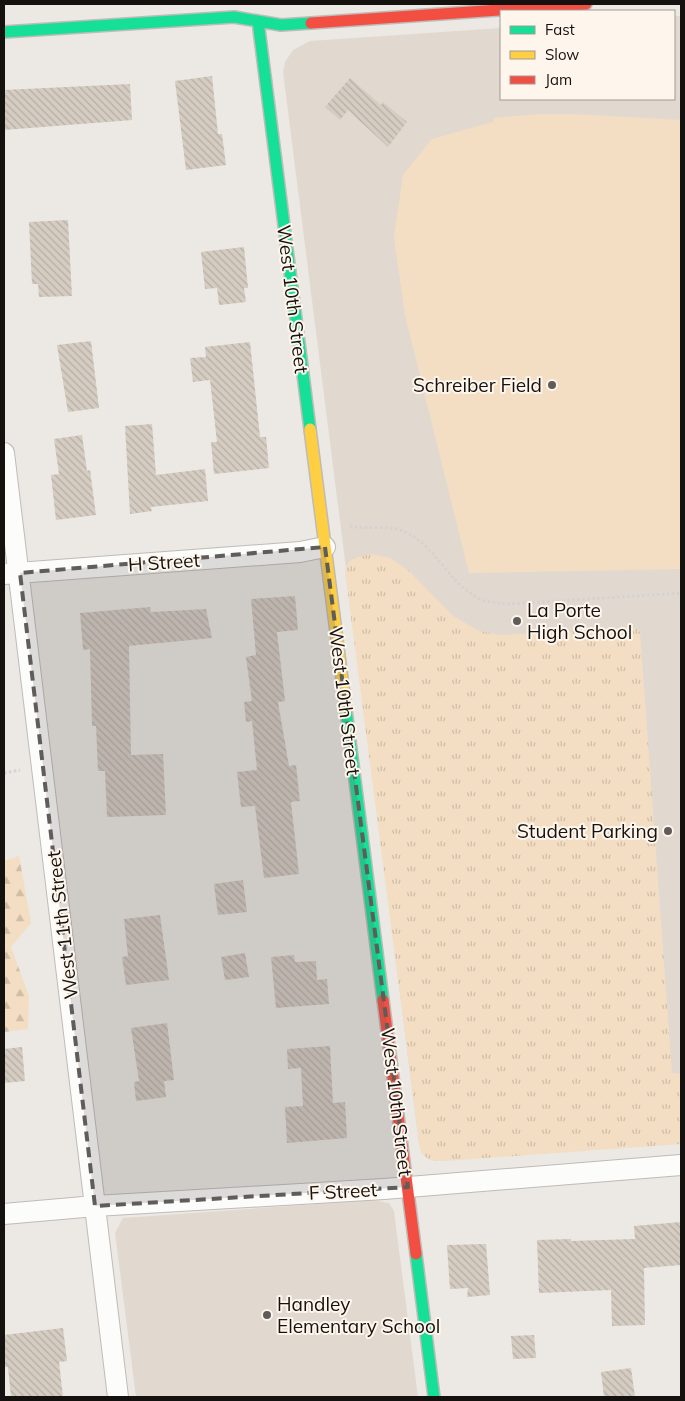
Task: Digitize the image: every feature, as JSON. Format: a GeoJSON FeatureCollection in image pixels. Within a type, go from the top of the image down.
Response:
{"type":"FeatureCollection","features":[{"type":"Feature","properties":{"kind":"street"},"geometry":{"type":"LineString","coordinates":[[4,32],[223,17],[256,12],[281,25],[586,4]]}},
{"type":"Feature","properties":{"kind":"street","name":"West 10th Street"},"geometry":{"type":"LineString","coordinates":[[256,12],[434,1397]]}},
{"type":"Feature","properties":{"kind":"street","name":"West 11th Street"},"geometry":{"type":"LineString","coordinates":[[4,454],[12,574],[95,1206],[118,1397]]}},
{"type":"Feature","properties":{"kind":"street","name":"H Street"},"geometry":{"type":"LineString","coordinates":[[12,574],[300,552],[325,547]]}},
{"type":"Feature","properties":{"kind":"street","name":"F Street"},"geometry":{"type":"LineString","coordinates":[[4,1214],[95,1206],[408,1187],[681,1165]]}},
{"type":"Feature","properties":{"kind":"path"},"geometry":{"type":"LineString","coordinates":[[322,525],[344,524],[352,527],[390,528],[402,531],[421,544],[467,590],[477,598],[492,603],[510,604],[681,594]]}},
{"type":"Feature","properties":{"kind":"path"},"geometry":{"type":"LineString","coordinates":[[4,772],[21,770]]}},
{"type":"Feature","properties":{"kind":"highlighted area"},"geometry":{"type":"Polygon","coordinates":[[[325,547],[408,1187],[95,1206],[20,573],[325,547]]]}},
{"type":"Feature","properties":{"kind":"shaded area","name":"La Porte High School"},"geometry":{"type":"Polygon","coordinates":[[[675,16],[681,16],[681,1143],[434,1161],[423,1154],[419,1144],[283,72],[285,62],[293,50],[310,41],[500,28],[500,100],[675,100],[675,16]]]}},
{"type":"Feature","properties":{"kind":"shaded area","name":"Handley Elementary School"},"geometry":{"type":"Polygon","coordinates":[[[373,1200],[389,1203],[394,1211],[418,1397],[136,1397],[115,1233],[123,1218],[373,1200]]]}},
{"type":"Feature","properties":{"kind":"green space","name":"Schreiber Field"},"geometry":{"type":"Polygon","coordinates":[[[540,114],[681,120],[681,569],[469,573],[405,315],[394,237],[403,175],[432,139],[493,122],[494,118],[540,114]]]}},
{"type":"Feature","properties":{"kind":"green space"},"geometry":{"type":"Polygon","coordinates":[[[371,554],[390,558],[408,570],[453,616],[479,631],[501,635],[635,628],[640,632],[672,1073],[681,1074],[681,1144],[446,1161],[427,1158],[422,1153],[345,571],[346,566],[351,560],[371,554]]]}},
{"type":"Feature","properties":{"kind":"green space"},"geometry":{"type":"Polygon","coordinates":[[[19,856],[31,923],[11,947],[29,996],[28,1029],[4,1032],[4,861],[19,856]]]}},
{"type":"Feature","properties":{"kind":"building"},"geometry":{"type":"Polygon","coordinates":[[[212,76],[218,134],[222,134],[226,165],[186,170],[175,81],[212,76]]]}},
{"type":"Feature","properties":{"kind":"building"},"geometry":{"type":"Polygon","coordinates":[[[350,78],[381,105],[383,102],[407,122],[388,147],[348,110],[340,120],[325,107],[350,78]]]}},
{"type":"Feature","properties":{"kind":"building"},"geometry":{"type":"Polygon","coordinates":[[[130,84],[132,120],[4,130],[4,90],[130,84]]]}},
{"type":"Feature","properties":{"kind":"building"},"geometry":{"type":"Polygon","coordinates":[[[68,220],[72,296],[39,297],[38,284],[32,284],[29,222],[68,220]]]}},
{"type":"Feature","properties":{"kind":"building"},"geometry":{"type":"Polygon","coordinates":[[[244,247],[248,288],[244,288],[246,302],[219,305],[217,288],[205,289],[201,252],[244,247]]]}},
{"type":"Feature","properties":{"kind":"building"},"geometry":{"type":"Polygon","coordinates":[[[91,341],[99,408],[68,412],[57,345],[91,341]]]}},
{"type":"Feature","properties":{"kind":"building"},"geometry":{"type":"Polygon","coordinates":[[[250,342],[260,437],[266,437],[269,468],[214,474],[211,442],[217,442],[210,380],[193,382],[190,358],[206,357],[205,347],[250,342]]]}},
{"type":"Feature","properties":{"kind":"building"},"geometry":{"type":"Polygon","coordinates":[[[152,424],[156,475],[205,469],[208,501],[151,507],[152,511],[130,514],[125,426],[152,424]]]}},
{"type":"Feature","properties":{"kind":"building"},"geometry":{"type":"Polygon","coordinates":[[[82,435],[87,471],[90,470],[96,515],[56,520],[51,475],[59,474],[54,439],[82,435]]]}},
{"type":"Feature","properties":{"kind":"building"},"geometry":{"type":"Polygon","coordinates":[[[295,596],[298,630],[277,632],[285,701],[278,702],[289,766],[296,765],[300,801],[291,802],[299,874],[264,878],[255,806],[241,807],[237,772],[257,770],[252,721],[246,722],[244,702],[252,701],[246,657],[256,655],[251,599],[295,596]]]}},
{"type":"Feature","properties":{"kind":"building"},"geometry":{"type":"Polygon","coordinates":[[[150,607],[151,612],[206,609],[212,638],[129,646],[131,755],[163,754],[166,815],[107,817],[105,771],[98,771],[96,726],[92,726],[90,649],[83,650],[80,613],[150,607]]]}},
{"type":"Feature","properties":{"kind":"building"},"geometry":{"type":"Polygon","coordinates":[[[243,880],[247,912],[218,915],[214,884],[243,880]]]}},
{"type":"Feature","properties":{"kind":"building"},"geometry":{"type":"Polygon","coordinates":[[[160,915],[169,980],[126,985],[122,957],[128,956],[124,919],[160,915]]]}},
{"type":"Feature","properties":{"kind":"building"},"geometry":{"type":"Polygon","coordinates":[[[245,953],[249,977],[225,980],[221,957],[245,953]]]}},
{"type":"Feature","properties":{"kind":"building"},"geometry":{"type":"Polygon","coordinates":[[[294,955],[295,962],[316,961],[317,980],[327,979],[329,1004],[276,1008],[271,957],[294,955]]]}},
{"type":"Feature","properties":{"kind":"building"},"geometry":{"type":"Polygon","coordinates":[[[167,1023],[174,1080],[164,1081],[166,1097],[136,1101],[134,1082],[139,1081],[131,1028],[167,1023]]]}},
{"type":"Feature","properties":{"kind":"building"},"geometry":{"type":"Polygon","coordinates":[[[330,1046],[333,1103],[345,1102],[347,1138],[287,1143],[285,1107],[303,1106],[301,1068],[288,1069],[287,1049],[330,1046]]]}},
{"type":"Feature","properties":{"kind":"building"},"geometry":{"type":"Polygon","coordinates":[[[22,1047],[25,1081],[4,1083],[4,1049],[22,1047]]]}},
{"type":"Feature","properties":{"kind":"building"},"geometry":{"type":"Polygon","coordinates":[[[681,1222],[681,1265],[644,1268],[645,1325],[612,1326],[611,1290],[539,1293],[537,1240],[635,1239],[634,1226],[681,1222]]]}},
{"type":"Feature","properties":{"kind":"building"},"geometry":{"type":"Polygon","coordinates":[[[486,1244],[490,1295],[467,1297],[468,1288],[450,1289],[447,1245],[486,1244]]]}},
{"type":"Feature","properties":{"kind":"building"},"geometry":{"type":"Polygon","coordinates":[[[63,1328],[67,1361],[59,1362],[63,1397],[11,1397],[8,1367],[4,1367],[4,1335],[63,1328]]]}},
{"type":"Feature","properties":{"kind":"building"},"geometry":{"type":"Polygon","coordinates":[[[534,1335],[536,1358],[513,1359],[511,1336],[534,1335]]]}},
{"type":"Feature","properties":{"kind":"building"},"geometry":{"type":"Polygon","coordinates":[[[631,1368],[635,1397],[604,1397],[601,1372],[631,1368]]]}},
{"type":"Feature","properties":{"kind":"traffic: fast"},"geometry":{"type":"LineString","coordinates":[[4,32],[234,17],[281,25],[311,23]]}},
{"type":"Feature","properties":{"kind":"traffic: fast"},"geometry":{"type":"LineString","coordinates":[[258,21],[310,429]]}},
{"type":"Feature","properties":{"kind":"traffic: fast"},"geometry":{"type":"LineString","coordinates":[[346,710],[383,1000]]}},
{"type":"Feature","properties":{"kind":"traffic: fast"},"geometry":{"type":"LineString","coordinates":[[416,1254],[434,1397]]}},
{"type":"Feature","properties":{"kind":"traffic: slow"},"geometry":{"type":"LineString","coordinates":[[310,429],[346,710]]}},
{"type":"Feature","properties":{"kind":"traffic: jam"},"geometry":{"type":"LineString","coordinates":[[311,23],[586,4]]}},
{"type":"Feature","properties":{"kind":"traffic: jam"},"geometry":{"type":"LineString","coordinates":[[383,1000],[416,1254]]}},
{"type":"Feature","properties":{"kind":"place","name":"Schreiber Field"},"geometry":{"type":"Point","coordinates":[552,385]}},
{"type":"Feature","properties":{"kind":"place","name":"La Porte High School"},"geometry":{"type":"Point","coordinates":[517,621]}},
{"type":"Feature","properties":{"kind":"place","name":"Student Parking"},"geometry":{"type":"Point","coordinates":[668,831]}},
{"type":"Feature","properties":{"kind":"place","name":"Handley Elementary School"},"geometry":{"type":"Point","coordinates":[267,1315]}}]}
